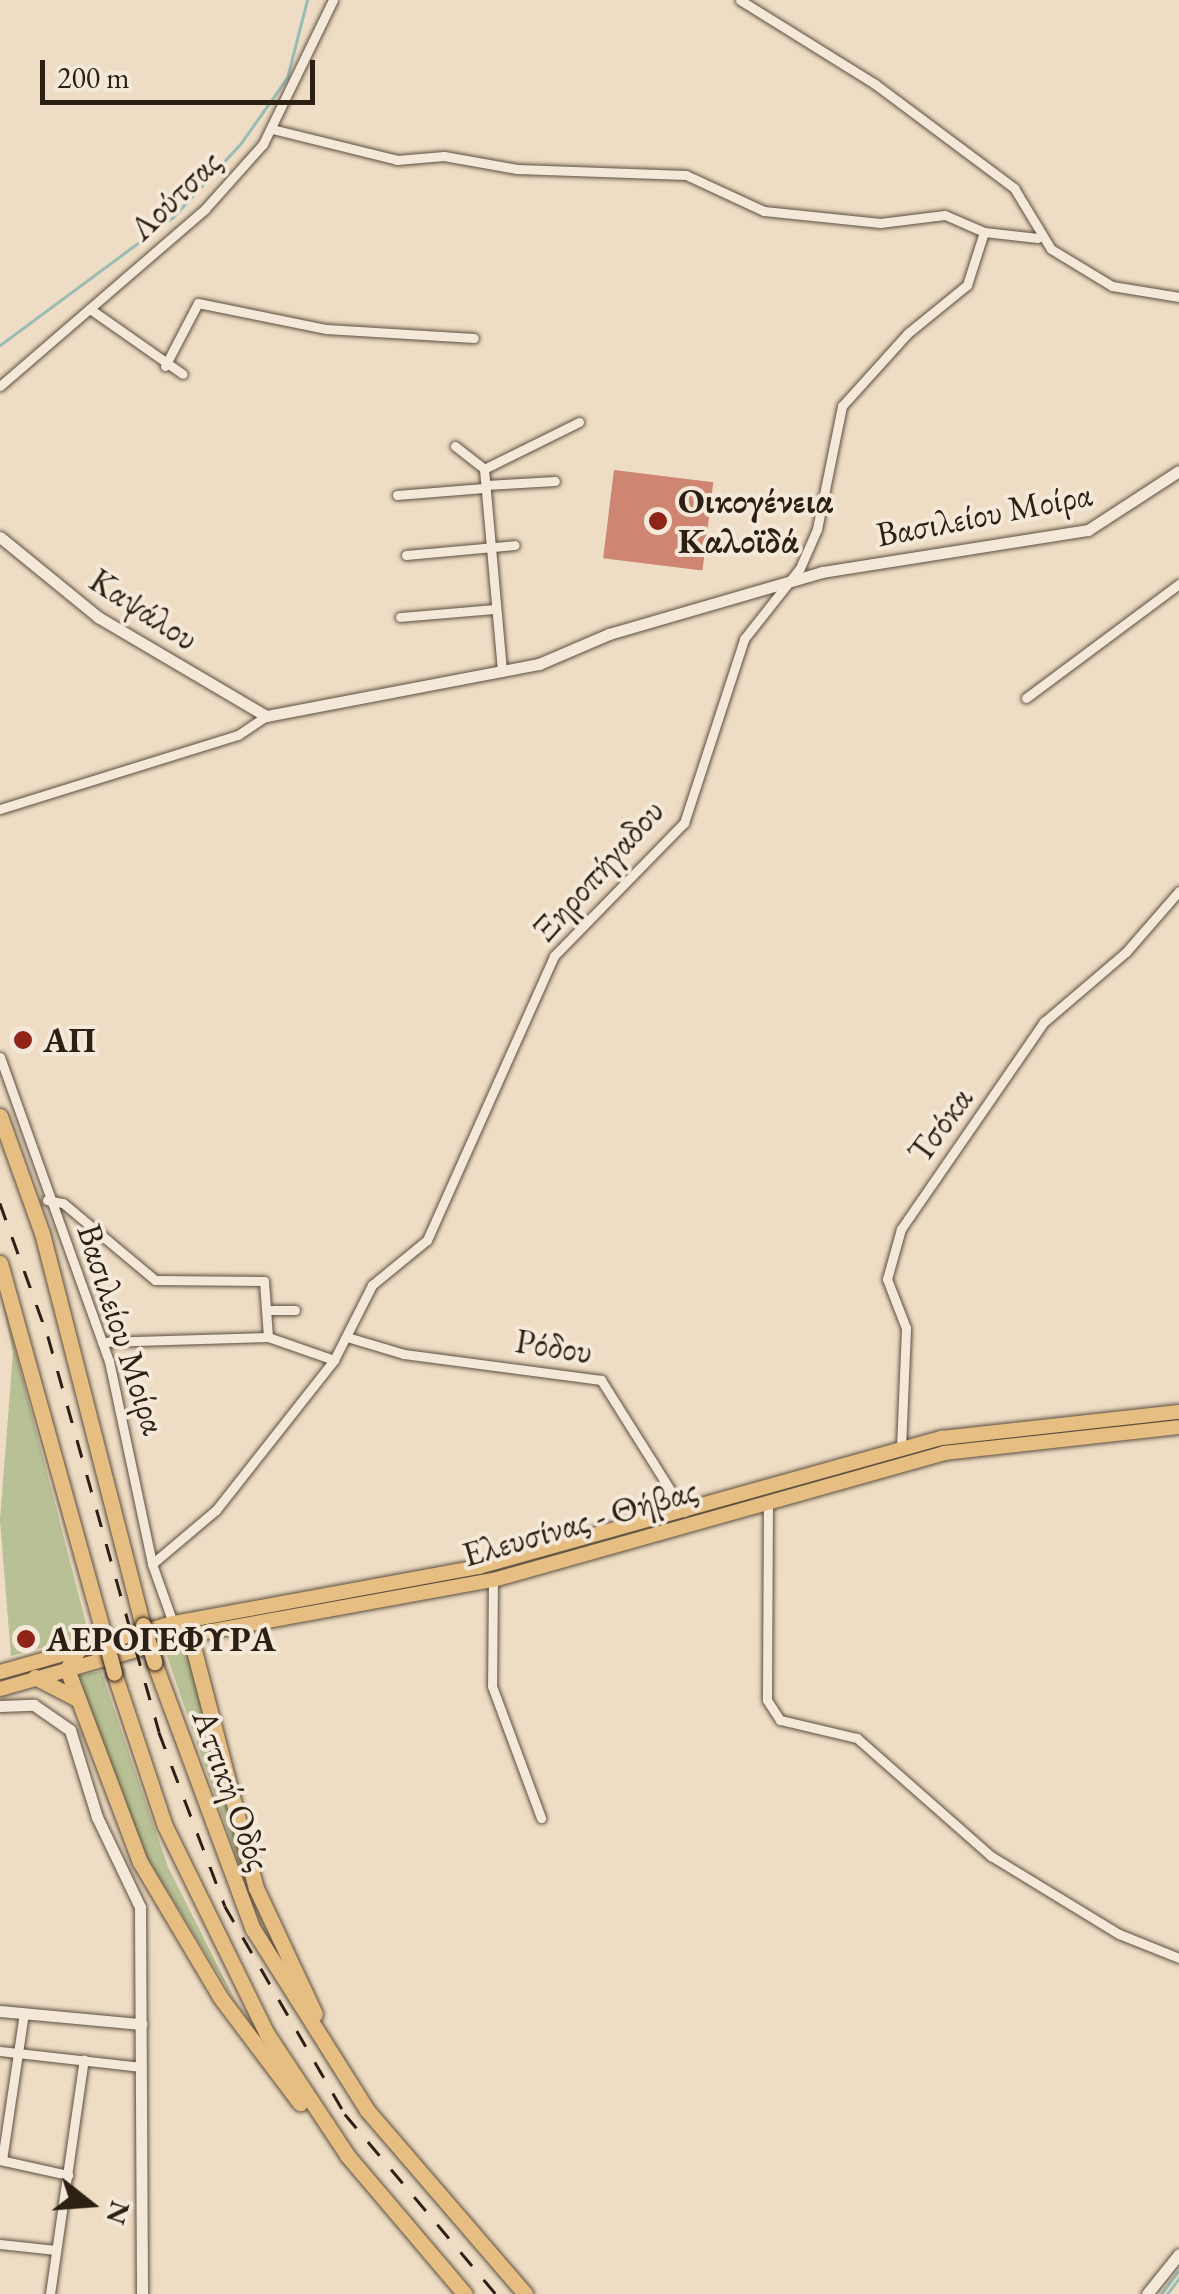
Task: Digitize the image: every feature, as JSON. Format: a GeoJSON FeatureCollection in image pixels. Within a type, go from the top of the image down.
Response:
{"type":"FeatureCollection","features":[{"type":"Feature","properties":{"kind":"highway","name":"Αττική Οδός"},"geometry":{"type":"LineString","coordinates":[[0,1116],[42,1233],[154,1662],[253,1929],[330,2055],[402,2157],[525,2294]]}},
{"type":"Feature","properties":{"kind":"highway","name":"Αττική Οδός"},"geometry":{"type":"LineString","coordinates":[[0,1263],[114,1673],[164,1826],[219,1947],[326,2126],[466,2294]]}},
{"type":"Feature","properties":{"kind":"highway"},"geometry":{"type":"LineString","coordinates":[[190,1636],[256,1888],[330,2055]]}},
{"type":"Feature","properties":{"kind":"highway"},"geometry":{"type":"LineString","coordinates":[[78,1650],[67,1670],[77,1701],[124,1828],[176,1929],[262,2054],[326,2126]]}},
{"type":"Feature","properties":{"kind":"highway"},"geometry":{"type":"LineString","coordinates":[[35,1678],[77,1701]]}},
{"type":"Feature","properties":{"kind":"main road","name":"Ελευσίνας - Θήβας"},"geometry":{"type":"LineString","coordinates":[[0,1689],[190,1636],[494,1580],[900,1448],[1014,1425],[1179,1412]]}},
{"type":"Feature","properties":{"kind":"main road","name":"Ελευσίνας - Θήβας"},"geometry":{"type":"LineString","coordinates":[[766,1493],[980,1446],[1174,1430]]}},
{"type":"Feature","properties":{"kind":"main road","name":"Ελευσίνας - Θήβας"},"geometry":{"type":"LineString","coordinates":[[0,1672],[173,1623],[429,1579],[684,1517]]}},
{"type":"Feature","properties":{"kind":"main road"},"geometry":{"type":"LineString","coordinates":[[173,1623],[190,1636]]}},
{"type":"Feature","properties":{"kind":"street","name":"Λούτσας"},"geometry":{"type":"LineString","coordinates":[[0,386],[205,209],[272,129],[332,0]]}},
{"type":"Feature","properties":{"kind":"street"},"geometry":{"type":"LineString","coordinates":[[740,0],[888,93],[1014,188],[1038,238]]}},
{"type":"Feature","properties":{"kind":"street"},"geometry":{"type":"LineString","coordinates":[[272,129],[397,160],[444,156],[517,169],[686,175],[764,211],[880,223],[945,214],[984,232],[1038,238],[1112,286],[1179,297]]}},
{"type":"Feature","properties":{"kind":"street","name":"Ξηροπήγαδου"},"geometry":{"type":"LineString","coordinates":[[152,1564],[216,1510],[334,1360],[372,1284],[427,1240],[554,956],[684,823],[744,639],[789,580],[817,529],[842,406],[908,333],[967,284],[984,232]]}},
{"type":"Feature","properties":{"kind":"street"},"geometry":{"type":"LineString","coordinates":[[165,366],[198,303],[326,329],[474,338]]}},
{"type":"Feature","properties":{"kind":"street"},"geometry":{"type":"LineString","coordinates":[[90,310],[165,366],[183,374]]}},
{"type":"Feature","properties":{"kind":"street"},"geometry":{"type":"LineString","coordinates":[[484,469],[580,422]]}},
{"type":"Feature","properties":{"kind":"street"},"geometry":{"type":"LineString","coordinates":[[455,446],[484,469],[502,672]]}},
{"type":"Feature","properties":{"kind":"street","name":"Βασιλείου Μοίρα"},"geometry":{"type":"LineString","coordinates":[[266,716],[502,672],[789,580],[1088,530],[1179,471]]}},
{"type":"Feature","properties":{"kind":"street"},"geometry":{"type":"LineString","coordinates":[[397,494],[555,480]]}},
{"type":"Feature","properties":{"kind":"street","name":"Καψάλου"},"geometry":{"type":"LineString","coordinates":[[0,537],[98,617],[266,716]]}},
{"type":"Feature","properties":{"kind":"street"},"geometry":{"type":"LineString","coordinates":[[406,555],[515,544]]}},
{"type":"Feature","properties":{"kind":"street"},"geometry":{"type":"LineString","coordinates":[[1026,698],[1179,584]]}},
{"type":"Feature","properties":{"kind":"street"},"geometry":{"type":"LineString","coordinates":[[400,617],[496,609]]}},
{"type":"Feature","properties":{"kind":"street"},"geometry":{"type":"LineString","coordinates":[[0,808],[238,735],[266,716]]}},
{"type":"Feature","properties":{"kind":"street","name":"Τσόκα"},"geometry":{"type":"LineString","coordinates":[[900,1448],[906,1328],[887,1278],[901,1229],[1044,1022],[1126,952],[1179,891]]}},
{"type":"Feature","properties":{"kind":"street","name":"Βασιλείου Μοίρα"},"geometry":{"type":"LineString","coordinates":[[0,1058],[47,1200],[102,1342],[130,1433],[152,1564],[173,1623]]}},
{"type":"Feature","properties":{"kind":"street"},"geometry":{"type":"LineString","coordinates":[[47,1200],[63,1203],[150,1278],[264,1281],[268,1338]]}},
{"type":"Feature","properties":{"kind":"street"},"geometry":{"type":"LineString","coordinates":[[268,1310],[294,1310]]}},
{"type":"Feature","properties":{"kind":"street","name":"Ρόδου"},"geometry":{"type":"LineString","coordinates":[[347,1337],[404,1354],[601,1380],[684,1517]]}},
{"type":"Feature","properties":{"kind":"street"},"geometry":{"type":"LineString","coordinates":[[102,1342],[268,1338],[334,1360]]}},
{"type":"Feature","properties":{"kind":"street"},"geometry":{"type":"LineString","coordinates":[[766,1493],[767,1700],[780,1720],[857,1738],[991,1856],[1134,1942],[1179,1958]]}},
{"type":"Feature","properties":{"kind":"street"},"geometry":{"type":"LineString","coordinates":[[494,1580],[492,1686],[541,1818]]}},
{"type":"Feature","properties":{"kind":"street"},"geometry":{"type":"LineString","coordinates":[[0,1706],[34,1705],[70,1730],[96,1816],[140,1907],[142,2294]]}},
{"type":"Feature","properties":{"kind":"street"},"geometry":{"type":"LineString","coordinates":[[0,2011],[142,2024]]}},
{"type":"Feature","properties":{"kind":"street"},"geometry":{"type":"LineString","coordinates":[[24,2013],[1,2160],[68,2175]]}},
{"type":"Feature","properties":{"kind":"street"},"geometry":{"type":"LineString","coordinates":[[0,2051],[141,2067]]}},
{"type":"Feature","properties":{"kind":"street"},"geometry":{"type":"LineString","coordinates":[[50,2294],[84,2058]]}},
{"type":"Feature","properties":{"kind":"street"},"geometry":{"type":"LineString","coordinates":[[0,2244],[56,2250]]}},
{"type":"Feature","properties":{"kind":"street"},"geometry":{"type":"LineString","coordinates":[[1147,2294],[1179,2254]]}},
{"type":"Feature","properties":{"kind":"green space"},"geometry":{"type":"Polygon","coordinates":[[[0,1291],[89,1635],[11,1656],[0,1520],[13,1352],[0,1291]]]}},
{"type":"Feature","properties":{"kind":"green space"},"geometry":{"type":"Polygon","coordinates":[[[188,1648],[249,1877],[244,1879],[166,1653],[188,1648]]]}},
{"type":"Feature","properties":{"kind":"green space"},"geometry":{"type":"Polygon","coordinates":[[[101,1671],[168,1867],[238,2006],[145,1854],[76,1676],[101,1671]]]}},
{"type":"Feature","properties":{"kind":"building","name":"Οικογένεια Καλοϊδά"},"geometry":{"type":"Polygon","coordinates":[[[614,470],[713,482],[702,571],[603,558],[614,470]]]}},
{"type":"Feature","properties":{"kind":"waterway"},"geometry":{"type":"LineString","coordinates":[[0,345],[173,217],[241,143],[287,78],[307,0]]}},
{"type":"Feature","properties":{"kind":"waterway"},"geometry":{"type":"LineString","coordinates":[[1161,2294],[1179,2270]]}},
{"type":"Feature","properties":{"kind":"waterway"},"geometry":{"type":"LineString","coordinates":[[1167,2294],[1179,2278]]}},
{"type":"Feature","properties":{"kind":"railway"},"geometry":{"type":"LineString","coordinates":[[0,1203],[48,1336],[159,1732],[225,1906],[345,2114],[496,2294]]}},
{"type":"Feature","properties":{"kind":"place","name":"Οικογένεια Καλοϊδά"},"geometry":{"type":"Point","coordinates":[658,521]}},
{"type":"Feature","properties":{"kind":"place","name":"ΑΠ"},"geometry":{"type":"Point","coordinates":[23,1040]}},
{"type":"Feature","properties":{"kind":"place","name":"ΑΕΡΟΓΕΦΥΡΑ"},"geometry":{"type":"Point","coordinates":[26,1639]}}]}
